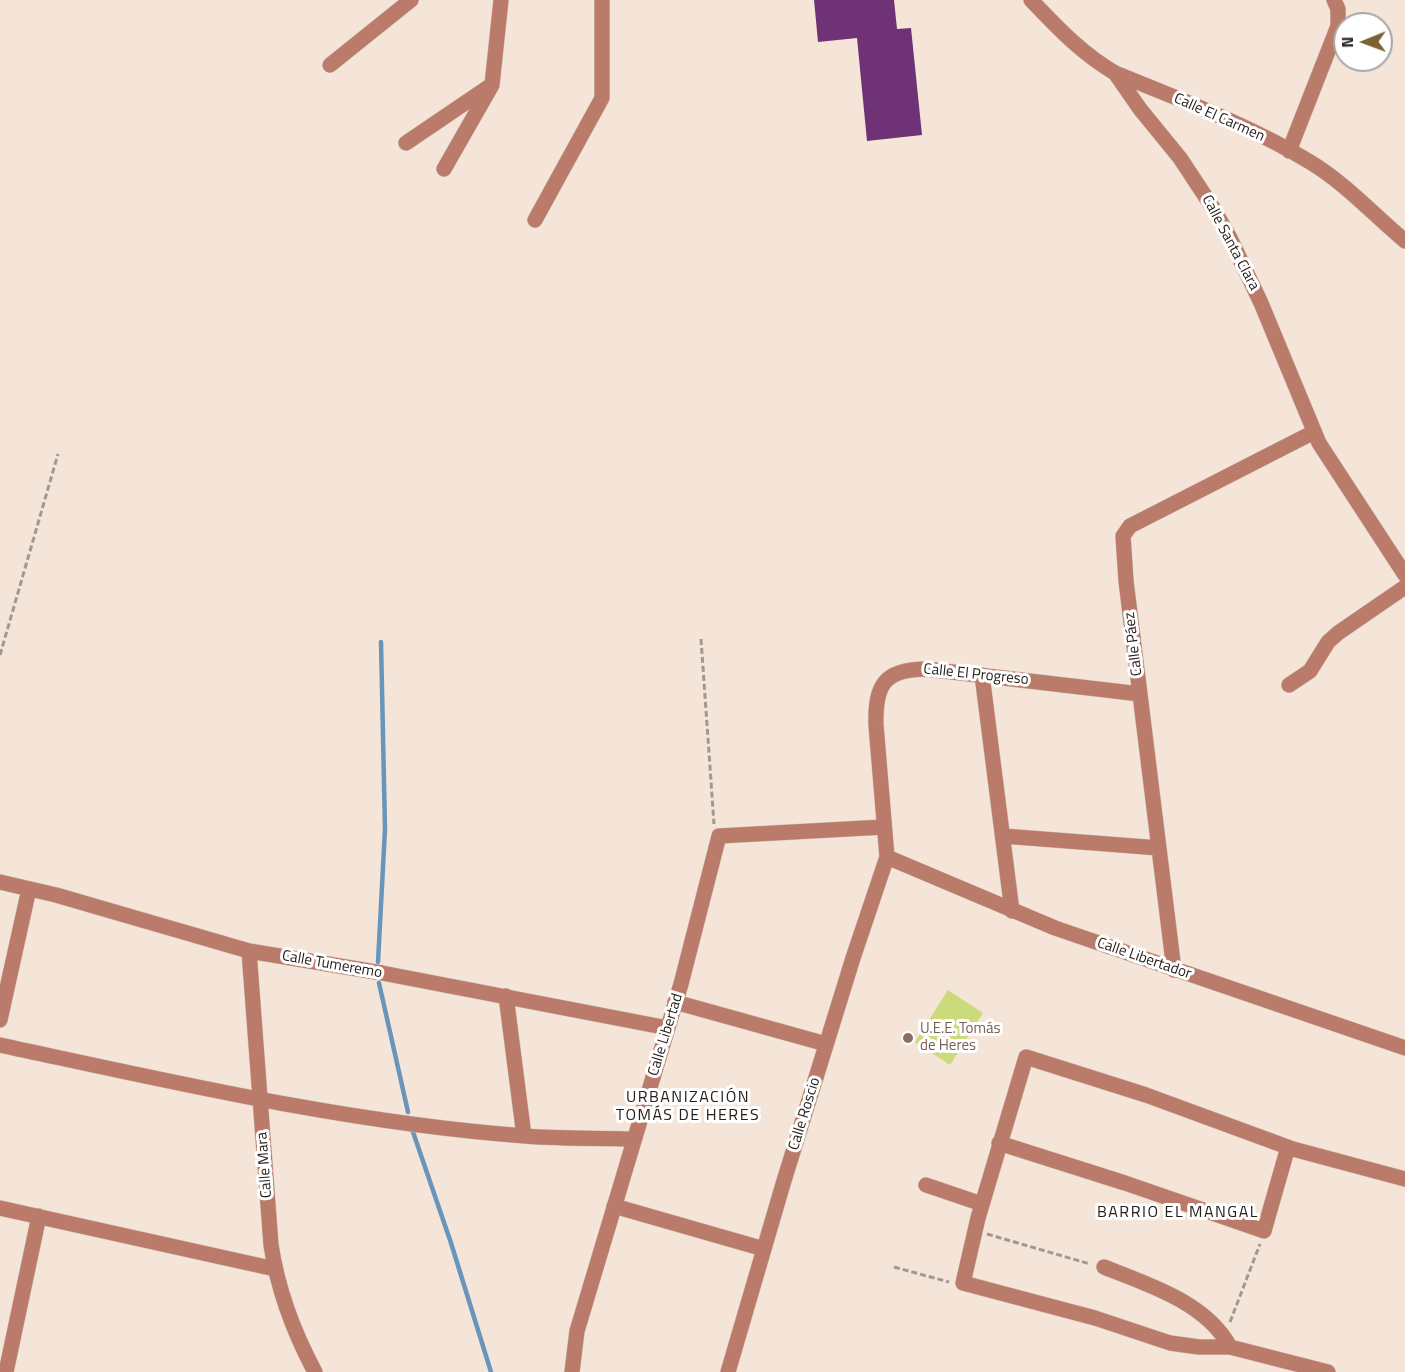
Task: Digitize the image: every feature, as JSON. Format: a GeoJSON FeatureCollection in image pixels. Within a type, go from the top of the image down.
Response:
{"type":"FeatureCollection","features":[{"type":"Feature","properties":{"kind":"street"},"geometry":{"type":"LineString","coordinates":[[330,65],[409,2],[423,0]]}},
{"type":"Feature","properties":{"kind":"street"},"geometry":{"type":"LineString","coordinates":[[444,169],[492,85],[501,0]]}},
{"type":"Feature","properties":{"kind":"street"},"geometry":{"type":"LineString","coordinates":[[535,220],[602,98],[602,0]]}},
{"type":"Feature","properties":{"kind":"street","name":"Calle El Carmen"},"geometry":{"type":"LineString","coordinates":[[1031,0],[1080,50],[1115,73],[1245,127],[1289,151],[1327,173],[1405,239]]}},
{"type":"Feature","properties":{"kind":"street"},"geometry":{"type":"LineString","coordinates":[[1289,151],[1338,26],[1339,17],[1334,0]]}},
{"type":"Feature","properties":{"kind":"street","name":"Calle Santa Clara"},"geometry":{"type":"LineString","coordinates":[[1115,73],[1196,181],[1230,238],[1261,303],[1314,432],[1336,471],[1405,575]]}},
{"type":"Feature","properties":{"kind":"street"},"geometry":{"type":"LineString","coordinates":[[406,143],[492,85]]}},
{"type":"Feature","properties":{"kind":"street","name":"Calle Páez"},"geometry":{"type":"LineString","coordinates":[[1174,970],[1123,536],[1126,530],[1139,521],[1314,432]]}},
{"type":"Feature","properties":{"kind":"street"},"geometry":{"type":"LineString","coordinates":[[1289,685],[1310,671],[1328,642],[1338,633],[1405,587]]}},
{"type":"Feature","properties":{"kind":"street","name":"Calle El Progreso"},"geometry":{"type":"LineString","coordinates":[[887,857],[876,704],[880,688],[891,676],[916,669],[1140,694]]}},
{"type":"Feature","properties":{"kind":"street"},"geometry":{"type":"LineString","coordinates":[[982,675],[1012,910]]}},
{"type":"Feature","properties":{"kind":"street"},"geometry":{"type":"LineString","coordinates":[[719,836],[884,828]]}},
{"type":"Feature","properties":{"kind":"street","name":"Calle Libertad"},"geometry":{"type":"LineString","coordinates":[[572,1372],[577,1331],[668,1028],[719,836]]}},
{"type":"Feature","properties":{"kind":"street"},"geometry":{"type":"LineString","coordinates":[[1003,836],[1159,848]]}},
{"type":"Feature","properties":{"kind":"street","name":"Calle Libertador"},"geometry":{"type":"LineString","coordinates":[[887,857],[1055,928],[1405,1048]]}},
{"type":"Feature","properties":{"kind":"street","name":"Calle Roscio"},"geometry":{"type":"LineString","coordinates":[[728,1372],[826,1044],[887,857]]}},
{"type":"Feature","properties":{"kind":"street","name":"Calle Tumeremo"},"geometry":{"type":"LineString","coordinates":[[0,882],[249,951],[506,996],[668,1028]]}},
{"type":"Feature","properties":{"kind":"street"},"geometry":{"type":"LineString","coordinates":[[0,1020],[29,889]]}},
{"type":"Feature","properties":{"kind":"street","name":"Calle Mara"},"geometry":{"type":"LineString","coordinates":[[249,951],[271,1245],[285,1306],[298,1340],[315,1372]]}},
{"type":"Feature","properties":{"kind":"street"},"geometry":{"type":"LineString","coordinates":[[506,996],[524,1136]]}},
{"type":"Feature","properties":{"kind":"street"},"geometry":{"type":"LineString","coordinates":[[675,1002],[826,1044]]}},
{"type":"Feature","properties":{"kind":"street"},"geometry":{"type":"LineString","coordinates":[[0,1045],[207,1089],[375,1118],[524,1136],[634,1139]]}},
{"type":"Feature","properties":{"kind":"street"},"geometry":{"type":"LineString","coordinates":[[1328,1372],[1227,1342],[1199,1347],[1170,1343],[1095,1318],[963,1283],[999,1143],[1026,1057],[1146,1095],[1288,1148],[1405,1179]]}},
{"type":"Feature","properties":{"kind":"street"},"geometry":{"type":"LineString","coordinates":[[999,1143],[1264,1231],[1288,1148]]}},
{"type":"Feature","properties":{"kind":"street"},"geometry":{"type":"LineString","coordinates":[[926,1185],[982,1204]]}},
{"type":"Feature","properties":{"kind":"street"},"geometry":{"type":"LineString","coordinates":[[614,1206],[764,1249]]}},
{"type":"Feature","properties":{"kind":"street"},"geometry":{"type":"LineString","coordinates":[[0,1208],[275,1269]]}},
{"type":"Feature","properties":{"kind":"street"},"geometry":{"type":"LineString","coordinates":[[6,1372],[39,1216]]}},
{"type":"Feature","properties":{"kind":"street"},"geometry":{"type":"LineString","coordinates":[[1104,1268],[1185,1303],[1216,1328],[1227,1342]]}},
{"type":"Feature","properties":{"kind":"path"},"geometry":{"type":"LineString","coordinates":[[0,655],[58,454]]}},
{"type":"Feature","properties":{"kind":"path"},"geometry":{"type":"LineString","coordinates":[[701,639],[712,817],[719,836]]}},
{"type":"Feature","properties":{"kind":"path"},"geometry":{"type":"LineString","coordinates":[[975,1231],[1104,1268]]}},
{"type":"Feature","properties":{"kind":"path"},"geometry":{"type":"LineString","coordinates":[[1227,1342],[1264,1231]]}},
{"type":"Feature","properties":{"kind":"path"},"geometry":{"type":"LineString","coordinates":[[894,1267],[944,1281],[963,1283]]}},
{"type":"Feature","properties":{"kind":"green space"},"geometry":{"type":"Polygon","coordinates":[[[948,990],[983,1013],[950,1065],[915,1042],[948,990]]]}},
{"type":"Feature","properties":{"kind":"building"},"geometry":{"type":"Polygon","coordinates":[[[814,0],[894,0],[897,29],[911,28],[922,135],[867,141],[857,38],[818,42],[814,0]]]}},
{"type":"Feature","properties":{"kind":"waterway"},"geometry":{"type":"LineString","coordinates":[[378,962],[385,829],[381,642]]}},
{"type":"Feature","properties":{"kind":"waterway"},"geometry":{"type":"LineString","coordinates":[[379,983],[408,1112]]}},
{"type":"Feature","properties":{"kind":"waterway"},"geometry":{"type":"LineString","coordinates":[[412,1129],[451,1243],[491,1372]]}},
{"type":"Feature","properties":{"kind":"place","name":"U.E.E. Tomás de Heres"},"geometry":{"type":"Point","coordinates":[908,1038]}},
{"type":"Feature","properties":{"kind":"district","name":"URBANIZACIÓN TOMÁS DE HERES"},"geometry":{"type":"Point","coordinates":[688,1107]}},
{"type":"Feature","properties":{"kind":"district","name":"BARRIO EL MANGAL"},"geometry":{"type":"Point","coordinates":[1178,1213]}}]}
